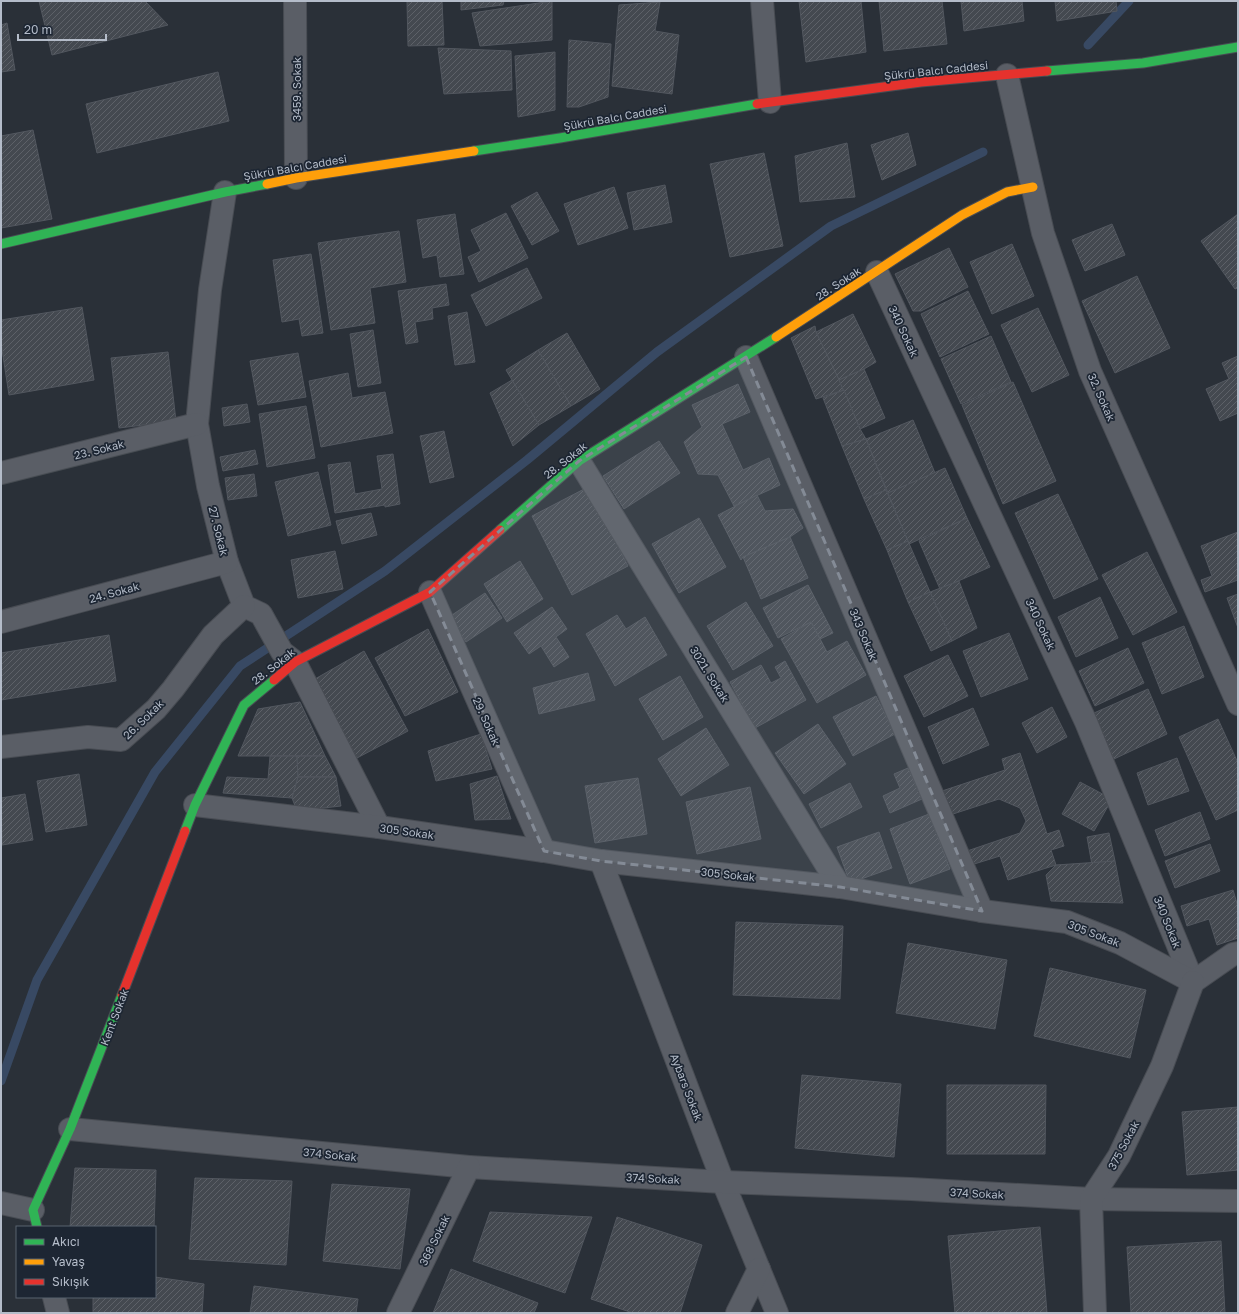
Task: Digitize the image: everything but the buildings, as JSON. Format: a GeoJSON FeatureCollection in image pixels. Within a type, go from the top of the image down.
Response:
{"type":"FeatureCollection","features":[{"type":"Feature","properties":{"kind":"street","name":"3459. Sokak"},"geometry":{"type":"LineString","coordinates":[[295,1],[296,178]]}},
{"type":"Feature","properties":{"kind":"street"},"geometry":{"type":"LineString","coordinates":[[762,1],[770,102]]}},
{"type":"Feature","properties":{"kind":"street","name":"Şükrü Balcı Caddesi"},"geometry":{"type":"LineString","coordinates":[[1,244],[225,192],[296,178],[560,138],[770,102],[921,82],[1143,63],[1238,47]]}},
{"type":"Feature","properties":{"kind":"street","name":"32. Sokak"},"geometry":{"type":"LineString","coordinates":[[1007,75],[1042,233],[1090,371],[1238,704]]}},
{"type":"Feature","properties":{"kind":"street","name":"28. Sokak"},"geometry":{"type":"LineString","coordinates":[[195,805],[244,705],[288,657],[430,592],[579,461],[877,272],[962,215],[1007,192],[1033,187]]}},
{"type":"Feature","properties":{"kind":"street","name":"27. Sokak"},"geometry":{"type":"LineString","coordinates":[[225,192],[210,290],[197,424],[208,486],[227,562],[252,610],[288,657],[379,827]]}},
{"type":"Feature","properties":{"kind":"street","name":"340 Sokak"},"geometry":{"type":"LineString","coordinates":[[877,272],[1086,722],[1193,982]]}},
{"type":"Feature","properties":{"kind":"street","name":"343 Sokak"},"geometry":{"type":"LineString","coordinates":[[746,356],[982,911]]}},
{"type":"Feature","properties":{"kind":"street","name":"23. Sokak"},"geometry":{"type":"LineString","coordinates":[[1,473],[197,424]]}},
{"type":"Feature","properties":{"kind":"street","name":"3021. Sokak"},"geometry":{"type":"LineString","coordinates":[[579,461],[840,887]]}},
{"type":"Feature","properties":{"kind":"street","name":"24. Sokak"},"geometry":{"type":"LineString","coordinates":[[1,622],[227,562]]}},
{"type":"Feature","properties":{"kind":"street","name":"29. Sokak"},"geometry":{"type":"LineString","coordinates":[[430,592],[544,851]]}},
{"type":"Feature","properties":{"kind":"street","name":"26. Sokak"},"geometry":{"type":"LineString","coordinates":[[1,747],[88,737],[121,740],[156,709],[173,689],[213,635],[252,610]]}},
{"type":"Feature","properties":{"kind":"street","name":"305 Sokak"},"geometry":{"type":"LineString","coordinates":[[195,805],[379,827],[601,860],[840,887],[982,911],[1067,922],[1120,943],[1193,982]]}},
{"type":"Feature","properties":{"kind":"street","name":"Kent Sokak"},"geometry":{"type":"LineString","coordinates":[[35,1218],[195,805]]}},
{"type":"Feature","properties":{"kind":"street","name":"Aybars Sokak"},"geometry":{"type":"LineString","coordinates":[[601,860],[723,1182],[777,1313]]}},
{"type":"Feature","properties":{"kind":"street"},"geometry":{"type":"LineString","coordinates":[[1193,982],[1233,954],[1238,953]]}},
{"type":"Feature","properties":{"kind":"street","name":"375 Sokak"},"geometry":{"type":"LineString","coordinates":[[1091,1199],[1119,1156],[1162,1066],[1193,982]]}},
{"type":"Feature","properties":{"kind":"street","name":"374 Sokak"},"geometry":{"type":"LineString","coordinates":[[70,1129],[469,1167],[723,1182],[910,1189],[1091,1199],[1238,1201]]}},
{"type":"Feature","properties":{"kind":"street","name":"368 Sokak"},"geometry":{"type":"LineString","coordinates":[[398,1313],[469,1167]]}},
{"type":"Feature","properties":{"kind":"street"},"geometry":{"type":"LineString","coordinates":[[1091,1199],[1095,1313]]}},
{"type":"Feature","properties":{"kind":"street"},"geometry":{"type":"LineString","coordinates":[[2,1203],[35,1218]]}},
{"type":"Feature","properties":{"kind":"street"},"geometry":{"type":"LineString","coordinates":[[737,1313],[759,1269]]}},
{"type":"Feature","properties":{"kind":"street"},"geometry":{"type":"LineString","coordinates":[[54,1298],[58,1313]]}},
{"type":"Feature","properties":{"kind":"highlighted area"},"geometry":{"type":"Polygon","coordinates":[[[746,357],[982,911],[840,887],[601,861],[544,851],[430,592],[579,461],[746,357]]]}},
{"type":"Feature","properties":{"kind":"waterway"},"geometry":{"type":"LineString","coordinates":[[1088,45],[1129,1]]}},
{"type":"Feature","properties":{"kind":"waterway"},"geometry":{"type":"LineString","coordinates":[[1,1081],[37,980],[155,772],[240,666],[385,571],[527,460],[657,352],[831,226],[983,152]]}},
{"type":"Feature","properties":{"kind":"traffic: fast"},"geometry":{"type":"LineString","coordinates":[[1047,71],[1143,63],[1238,47]]}},
{"type":"Feature","properties":{"kind":"traffic: fast"},"geometry":{"type":"LineString","coordinates":[[474,151],[560,138],[757,104]]}},
{"type":"Feature","properties":{"kind":"traffic: fast"},"geometry":{"type":"LineString","coordinates":[[1,244],[225,192],[267,184]]}},
{"type":"Feature","properties":{"kind":"traffic: fast"},"geometry":{"type":"LineString","coordinates":[[500,530],[579,461],[776,337]]}},
{"type":"Feature","properties":{"kind":"traffic: fast"},"geometry":{"type":"LineString","coordinates":[[185,831],[195,805],[244,705],[274,680]]}},
{"type":"Feature","properties":{"kind":"traffic: fast"},"geometry":{"type":"LineString","coordinates":[[37,1226],[33,1210],[70,1129],[122,995]]}},
{"type":"Feature","properties":{"kind":"traffic: slow"},"geometry":{"type":"LineString","coordinates":[[267,184],[296,178],[474,151]]}},
{"type":"Feature","properties":{"kind":"traffic: slow"},"geometry":{"type":"LineString","coordinates":[[776,337],[962,215],[1007,192],[1033,187]]}},
{"type":"Feature","properties":{"kind":"traffic: jam"},"geometry":{"type":"LineString","coordinates":[[757,104],[921,82],[1047,71]]}},
{"type":"Feature","properties":{"kind":"traffic: jam"},"geometry":{"type":"LineString","coordinates":[[274,680],[295,662],[430,592],[500,530]]}},
{"type":"Feature","properties":{"kind":"traffic: jam"},"geometry":{"type":"LineString","coordinates":[[122,995],[185,831]]}}]}
